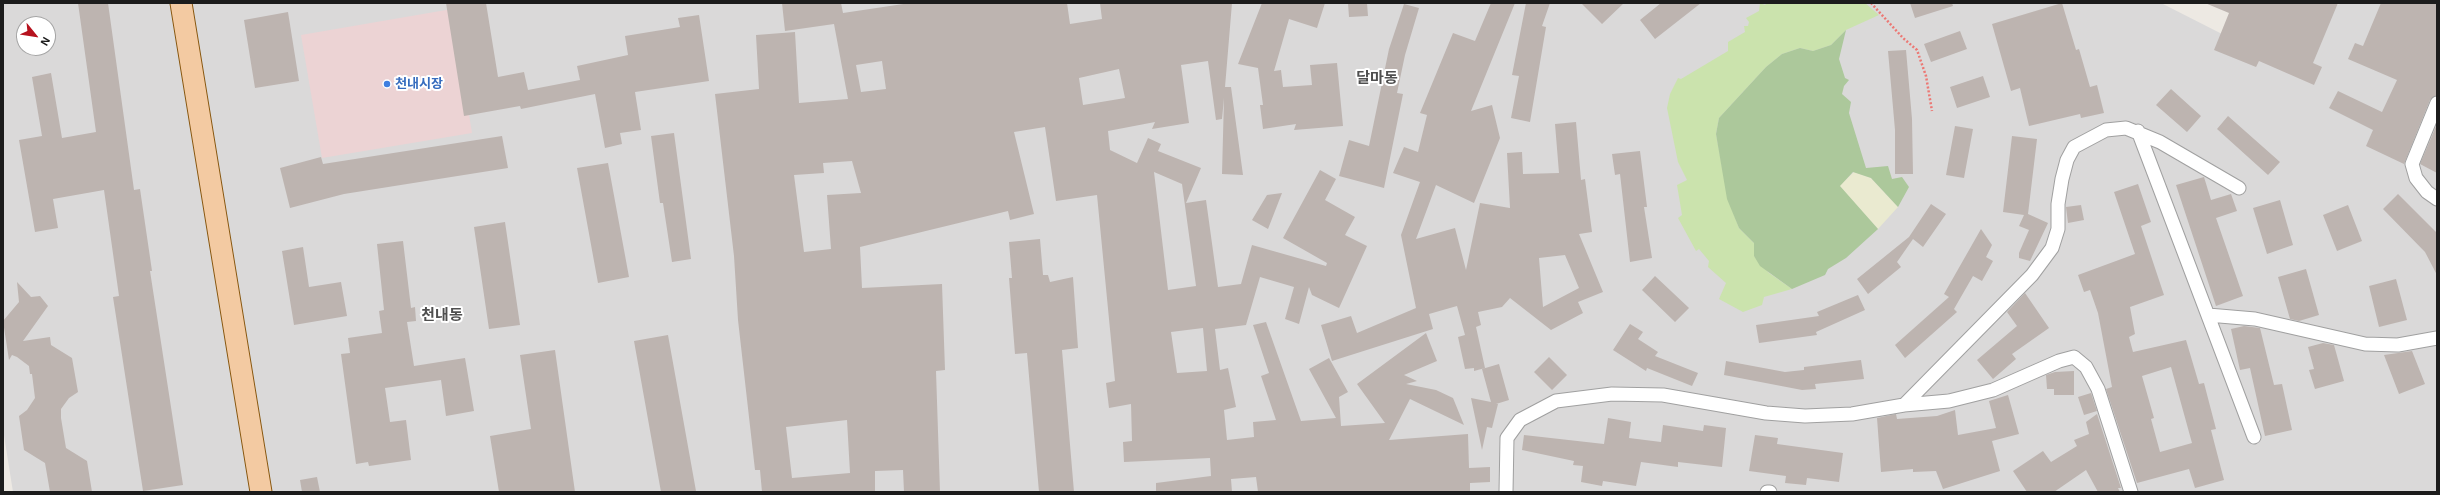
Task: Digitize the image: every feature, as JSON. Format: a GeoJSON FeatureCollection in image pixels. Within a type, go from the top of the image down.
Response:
{"type":"FeatureCollection","features":[{"type":"Feature","properties":{"kind":"main road"},"geometry":{"type":"LineString","coordinates":[[181,3],[261,492]]}},
{"type":"Feature","properties":{"kind":"street"},"geometry":{"type":"LineString","coordinates":[[2437,103],[2412,164],[2416,178],[2427,192],[2437,199]]}},
{"type":"Feature","properties":{"kind":"street"},"geometry":{"type":"LineString","coordinates":[[1904,405],[2032,275],[2052,248],[2058,229],[2058,204],[2062,179],[2067,160],[2074,147],[2106,130],[2126,128],[2138,131],[2239,188]]}},
{"type":"Feature","properties":{"kind":"street"},"geometry":{"type":"LineString","coordinates":[[2138,131],[2254,437]]}},
{"type":"Feature","properties":{"kind":"street"},"geometry":{"type":"LineString","coordinates":[[2208,315],[2255,319],[2365,344],[2398,344],[2437,338]]}},
{"type":"Feature","properties":{"kind":"street"},"geometry":{"type":"LineString","coordinates":[[1506,492],[1507,438],[1520,420],[1556,401],[1612,394],[1663,395],[1766,413],[1805,416],[1852,414],[1904,405],[1949,401],[1993,390],[2059,361],[2074,357],[2086,368],[2098,389],[2131,492]]}},
{"type":"Feature","properties":{"kind":"path"},"geometry":{"type":"LineString","coordinates":[[1871,3],[1903,38],[1917,50],[1926,76],[1932,111]]}},
{"type":"Feature","properties":{"kind":"shaded area"},"geometry":{"type":"Polygon","coordinates":[[[3,3],[2161,3],[2224,35],[2344,3],[2437,3],[2437,492],[13,492],[3,429],[3,3]]]}},
{"type":"Feature","properties":{"kind":"shaded area","name":"천내시장"},"geometry":{"type":"Polygon","coordinates":[[[452,9],[472,133],[322,158],[301,35],[452,9]]]}},
{"type":"Feature","properties":{"kind":"green space"},"geometry":{"type":"Polygon","coordinates":[[[1760,3],[1765,5],[1767,3],[1865,3],[1879,15],[1846,30],[1831,45],[1813,51],[1800,48],[1782,54],[1766,67],[1719,118],[1716,134],[1728,199],[1739,228],[1754,243],[1754,256],[1769,273],[1792,289],[1764,297],[1762,305],[1743,312],[1719,299],[1726,283],[1708,267],[1709,261],[1699,249],[1696,251],[1678,218],[1682,215],[1677,185],[1687,180],[1678,162],[1667,108],[1670,94],[1678,78],[1681,79],[1728,51],[1728,42],[1745,32],[1744,26],[1748,26],[1749,22],[1746,18],[1759,11],[1760,3]]]}},
{"type":"Feature","properties":{"kind":"green space"},"geometry":{"type":"Polygon","coordinates":[[[1846,30],[1839,59],[1845,78],[1849,80],[1844,86],[1842,94],[1851,102],[1849,113],[1866,168],[1888,166],[1892,179],[1902,177],[1909,187],[1898,207],[1871,178],[1853,172],[1840,186],[1878,229],[1846,258],[1828,269],[1825,275],[1792,289],[1760,266],[1754,256],[1754,243],[1739,228],[1727,199],[1716,134],[1719,118],[1766,67],[1782,54],[1800,48],[1813,51],[1831,45],[1846,30]]]}},
{"type":"Feature","properties":{"kind":"green space"},"geometry":{"type":"Polygon","coordinates":[[[1854,172],[1871,178],[1898,207],[1878,229],[1839,186],[1854,172]]]}},
{"type":"Feature","properties":{"kind":"building"},"geometry":{"type":"Polygon","coordinates":[[[78,3],[108,3],[134,190],[140,189],[152,271],[150,271],[183,485],[143,491],[113,297],[119,296],[104,190],[53,199],[58,228],[35,232],[19,140],[42,136],[32,77],[51,73],[62,138],[96,132],[78,3]]]}},
{"type":"Feature","properties":{"kind":"building"},"geometry":{"type":"Polygon","coordinates":[[[446,3],[486,3],[498,77],[524,72],[528,90],[580,80],[577,66],[628,55],[625,36],[680,27],[678,18],[699,15],[709,81],[635,92],[641,130],[620,133],[622,144],[605,148],[595,94],[521,109],[520,106],[464,116],[446,3]]]}},
{"type":"Feature","properties":{"kind":"building"},"geometry":{"type":"Polygon","coordinates":[[[782,3],[841,3],[843,13],[910,3],[1067,3],[1070,24],[1102,19],[1100,3],[1232,3],[1225,87],[1231,87],[1243,175],[1222,174],[1224,98],[1222,119],[1216,120],[1208,61],[1181,65],[1189,123],[1152,129],[1155,122],[1108,131],[1110,150],[1137,163],[1148,138],[1161,144],[1158,151],[1201,168],[1186,203],[1206,200],[1218,287],[1241,284],[1252,245],[1326,266],[1327,263],[1283,238],[1320,170],[1336,179],[1325,200],[1355,217],[1345,235],[1367,246],[1339,308],[1312,295],[1309,287],[1299,324],[1285,319],[1294,287],[1260,277],[1246,325],[1215,329],[1220,370],[1228,368],[1236,407],[1224,410],[1227,440],[1254,437],[1253,422],[1276,420],[1261,376],[1269,373],[1253,325],[1266,322],[1301,421],[1336,418],[1309,369],[1329,358],[1348,392],[1339,397],[1341,426],[1385,423],[1357,384],[1426,333],[1437,361],[1404,375],[1417,381],[1406,384],[1436,390],[1453,398],[1464,425],[1410,399],[1389,440],[1468,434],[1469,468],[1490,467],[1490,482],[1470,483],[1470,492],[1258,492],[1256,477],[1231,479],[1232,492],[1156,492],[1156,483],[1211,476],[1210,458],[1124,462],[1123,442],[1132,441],[1131,404],[1109,408],[1106,383],[1115,381],[1097,195],[1056,201],[1045,127],[1014,132],[1034,214],[1010,220],[1008,211],[860,247],[862,288],[942,284],[945,370],[936,371],[940,492],[904,492],[903,470],[875,471],[875,492],[762,492],[760,470],[755,470],[738,320],[734,256],[715,94],[759,89],[756,35],[795,32],[799,103],[848,99],[834,24],[785,31],[782,3]],[[882,61],[856,65],[861,92],[886,89],[882,61]],[[1119,69],[1079,78],[1083,105],[1125,98],[1119,69]],[[852,161],[823,163],[824,173],[794,175],[804,252],[831,249],[827,195],[861,193],[852,161]],[[1154,172],[1168,290],[1196,286],[1182,184],[1154,172]],[[1203,328],[1171,332],[1177,373],[1207,371],[1203,328]],[[847,420],[786,427],[792,478],[850,473],[847,420]]]}},
{"type":"Feature","properties":{"kind":"building"},"geometry":{"type":"Polygon","coordinates":[[[1262,3],[1325,3],[1317,28],[1289,19],[1274,71],[1281,70],[1283,87],[1312,85],[1310,65],[1337,63],[1343,126],[1294,130],[1296,124],[1263,129],[1260,105],[1263,105],[1258,68],[1238,64],[1262,3]]]}},
{"type":"Feature","properties":{"kind":"building"},"geometry":{"type":"Polygon","coordinates":[[[1348,3],[1367,3],[1368,16],[1349,17],[1348,3]]]}},
{"type":"Feature","properties":{"kind":"building"},"geometry":{"type":"Polygon","coordinates":[[[1491,3],[1515,3],[1471,111],[1492,105],[1500,138],[1474,203],[1436,185],[1416,239],[1455,228],[1466,270],[1480,203],[1510,208],[1507,153],[1522,152],[1523,174],[1559,173],[1555,124],[1576,122],[1581,180],[1585,179],[1592,232],[1579,234],[1603,292],[1578,302],[1583,313],[1551,330],[1510,298],[1502,307],[1478,312],[1481,325],[1476,327],[1485,368],[1474,371],[1474,368],[1465,369],[1458,337],[1465,335],[1457,306],[1429,314],[1433,329],[1332,361],[1321,325],[1351,316],[1357,333],[1416,308],[1401,235],[1420,182],[1393,173],[1404,147],[1418,152],[1427,115],[1420,113],[1453,33],[1475,41],[1491,3]],[[1565,255],[1539,258],[1543,307],[1579,288],[1565,255]]]}},
{"type":"Feature","properties":{"kind":"building"},"geometry":{"type":"Polygon","coordinates":[[[1526,3],[1550,3],[1542,26],[1546,27],[1530,122],[1511,118],[1519,76],[1512,75],[1526,3]]]}},
{"type":"Feature","properties":{"kind":"building"},"geometry":{"type":"Polygon","coordinates":[[[1581,3],[1624,3],[1602,24],[1581,3]]]}},
{"type":"Feature","properties":{"kind":"building"},"geometry":{"type":"Polygon","coordinates":[[[1661,3],[1701,3],[1655,39],[1640,20],[1661,3]]]}},
{"type":"Feature","properties":{"kind":"building"},"geometry":{"type":"Polygon","coordinates":[[[1910,3],[1952,3],[1953,6],[1915,18],[1910,3]]]}},
{"type":"Feature","properties":{"kind":"building"},"geometry":{"type":"Polygon","coordinates":[[[2062,3],[2076,50],[2079,49],[2090,87],[2097,85],[2104,113],[2081,118],[2080,114],[2029,126],[2020,88],[2011,91],[1992,24],[2062,3]]]}},
{"type":"Feature","properties":{"kind":"building"},"geometry":{"type":"Polygon","coordinates":[[[2205,3],[2338,3],[2313,63],[2322,67],[2314,85],[2259,61],[2256,67],[2214,50],[2229,13],[2205,3]]]}},
{"type":"Feature","properties":{"kind":"building"},"geometry":{"type":"Polygon","coordinates":[[[2381,3],[2437,3],[2437,95],[2430,100],[2404,164],[2366,146],[2373,130],[2329,108],[2338,91],[2382,112],[2397,80],[2348,59],[2355,43],[2363,46],[2381,3]]]}},
{"type":"Feature","properties":{"kind":"building"},"geometry":{"type":"Polygon","coordinates":[[[1404,4],[1419,8],[1405,55],[1397,93],[1403,94],[1384,188],[1339,176],[1349,140],[1369,146],[1389,49],[1404,4]]]}},
{"type":"Feature","properties":{"kind":"building"},"geometry":{"type":"Polygon","coordinates":[[[288,12],[299,81],[255,88],[244,20],[288,12]]]}},
{"type":"Feature","properties":{"kind":"building"},"geometry":{"type":"Polygon","coordinates":[[[1960,31],[1967,49],[1931,62],[1924,44],[1960,31]]]}},
{"type":"Feature","properties":{"kind":"building"},"geometry":{"type":"Polygon","coordinates":[[[1906,50],[1912,119],[1913,174],[1895,174],[1895,130],[1888,51],[1906,50]]]}},
{"type":"Feature","properties":{"kind":"building"},"geometry":{"type":"Polygon","coordinates":[[[1983,76],[1990,97],[1957,108],[1950,87],[1983,76]]]}},
{"type":"Feature","properties":{"kind":"building"},"geometry":{"type":"Polygon","coordinates":[[[2171,89],[2201,116],[2187,132],[2156,105],[2171,89]]]}},
{"type":"Feature","properties":{"kind":"building"},"geometry":{"type":"Polygon","coordinates":[[[2228,116],[2280,162],[2268,175],[2217,129],[2228,116]]]}},
{"type":"Feature","properties":{"kind":"building"},"geometry":{"type":"Polygon","coordinates":[[[2437,124],[2437,173],[2420,164],[2437,124]]]}},
{"type":"Feature","properties":{"kind":"building"},"geometry":{"type":"Polygon","coordinates":[[[1955,126],[1973,129],[1964,178],[1946,175],[1955,126]]]}},
{"type":"Feature","properties":{"kind":"building"},"geometry":{"type":"Polygon","coordinates":[[[674,133],[691,259],[672,262],[663,203],[660,203],[651,136],[674,133]]]}},
{"type":"Feature","properties":{"kind":"building"},"geometry":{"type":"Polygon","coordinates":[[[502,136],[508,168],[344,194],[290,208],[280,168],[321,157],[323,164],[502,136]]]}},
{"type":"Feature","properties":{"kind":"building"},"geometry":{"type":"Polygon","coordinates":[[[2012,136],[2037,139],[2028,214],[2048,223],[2030,261],[2019,258],[2019,253],[2029,230],[2019,226],[2024,215],[2003,212],[2012,136]]]}},
{"type":"Feature","properties":{"kind":"building"},"geometry":{"type":"Polygon","coordinates":[[[1640,151],[1647,207],[1644,207],[1652,258],[1630,262],[1620,174],[1615,175],[1612,154],[1640,151]]]}},
{"type":"Feature","properties":{"kind":"building"},"geometry":{"type":"Polygon","coordinates":[[[608,163],[629,277],[598,283],[577,168],[608,163]]]}},
{"type":"Feature","properties":{"kind":"building"},"geometry":{"type":"Polygon","coordinates":[[[2204,177],[2211,200],[2231,194],[2237,211],[2216,218],[2243,296],[2216,306],[2176,185],[2204,177]]]}},
{"type":"Feature","properties":{"kind":"building"},"geometry":{"type":"Polygon","coordinates":[[[2138,184],[2151,222],[2141,226],[2164,295],[2130,307],[2135,334],[2129,337],[2133,352],[2186,340],[2199,384],[2204,383],[2216,429],[2211,430],[2224,480],[2195,488],[2189,469],[2137,483],[2106,389],[2112,387],[2098,313],[2090,290],[2084,292],[2078,275],[2135,254],[2114,192],[2138,184]],[[2171,367],[2142,376],[2154,418],[2151,419],[2160,452],[2192,443],[2171,367]]]}},
{"type":"Feature","properties":{"kind":"building"},"geometry":{"type":"Polygon","coordinates":[[[1282,193],[1268,229],[1252,220],[1267,195],[1282,193]]]}},
{"type":"Feature","properties":{"kind":"building"},"geometry":{"type":"Polygon","coordinates":[[[2398,194],[2437,233],[2437,275],[2425,252],[2383,209],[2398,194]]]}},
{"type":"Feature","properties":{"kind":"building"},"geometry":{"type":"Polygon","coordinates":[[[2280,200],[2293,245],[2267,254],[2253,208],[2280,200]]]}},
{"type":"Feature","properties":{"kind":"building"},"geometry":{"type":"Polygon","coordinates":[[[1931,204],[1946,214],[1923,247],[1913,239],[1897,262],[1901,267],[1868,294],[1857,279],[1909,237],[1931,204]]]}},
{"type":"Feature","properties":{"kind":"building"},"geometry":{"type":"Polygon","coordinates":[[[2081,205],[2084,220],[2068,223],[2066,207],[2081,205]]]}},
{"type":"Feature","properties":{"kind":"building"},"geometry":{"type":"Polygon","coordinates":[[[2348,205],[2362,241],[2337,251],[2323,215],[2348,205]]]}},
{"type":"Feature","properties":{"kind":"building"},"geometry":{"type":"Polygon","coordinates":[[[505,222],[520,325],[489,329],[474,227],[505,222]]]}},
{"type":"Feature","properties":{"kind":"building"},"geometry":{"type":"Polygon","coordinates":[[[1981,229],[1992,245],[1986,257],[1993,261],[1982,281],[1973,276],[1954,309],[1957,312],[1905,358],[1895,345],[1949,297],[1944,294],[1981,229]]]}},
{"type":"Feature","properties":{"kind":"building"},"geometry":{"type":"Polygon","coordinates":[[[1040,239],[1043,275],[1048,275],[1050,282],[1073,277],[1078,348],[1062,350],[1074,492],[1039,492],[1027,353],[1015,354],[1009,278],[1012,278],[1009,242],[1040,239]]]}},
{"type":"Feature","properties":{"kind":"building"},"geometry":{"type":"Polygon","coordinates":[[[403,241],[411,308],[415,307],[416,321],[407,322],[414,366],[465,358],[474,411],[446,416],[441,380],[385,388],[390,422],[406,420],[411,460],[369,466],[368,462],[356,464],[341,354],[350,353],[348,338],[382,333],[379,311],[384,310],[377,244],[403,241]]]}},
{"type":"Feature","properties":{"kind":"building"},"geometry":{"type":"Polygon","coordinates":[[[303,247],[309,287],[341,282],[347,316],[294,325],[282,251],[303,247]]]}},
{"type":"Feature","properties":{"kind":"building"},"geometry":{"type":"Polygon","coordinates":[[[2306,269],[2319,315],[2299,321],[2290,319],[2278,277],[2306,269]]]}},
{"type":"Feature","properties":{"kind":"building"},"geometry":{"type":"Polygon","coordinates":[[[1655,276],[1689,308],[1675,322],[1642,290],[1655,276]]]}},
{"type":"Feature","properties":{"kind":"building"},"geometry":{"type":"Polygon","coordinates":[[[2396,279],[2407,320],[2379,327],[2369,286],[2396,279]]]}},
{"type":"Feature","properties":{"kind":"building"},"geometry":{"type":"Polygon","coordinates":[[[17,282],[31,297],[40,296],[48,306],[23,341],[50,337],[51,345],[72,358],[78,392],[69,398],[61,409],[61,418],[66,448],[87,461],[92,492],[50,492],[45,463],[24,450],[19,416],[27,410],[35,398],[32,374],[30,374],[29,366],[17,357],[12,355],[9,360],[3,321],[19,302],[17,282]]]}},
{"type":"Feature","properties":{"kind":"building"},"geometry":{"type":"Polygon","coordinates":[[[2025,293],[2049,328],[2012,354],[2016,359],[1993,379],[1977,360],[2017,326],[2007,312],[2025,293]]]}},
{"type":"Feature","properties":{"kind":"building"},"geometry":{"type":"Polygon","coordinates":[[[1858,295],[1865,310],[1816,332],[1817,335],[1759,343],[1756,325],[1819,316],[1817,312],[1858,295]]]}},
{"type":"Feature","properties":{"kind":"building"},"geometry":{"type":"Polygon","coordinates":[[[1630,324],[1643,332],[1638,339],[1658,352],[1655,356],[1698,373],[1692,386],[1647,368],[1646,371],[1613,350],[1630,324]]]}},
{"type":"Feature","properties":{"kind":"building"},"geometry":{"type":"Polygon","coordinates":[[[2244,326],[2260,328],[2274,385],[2282,384],[2292,430],[2265,436],[2250,368],[2240,370],[2231,329],[2244,326]]]}},
{"type":"Feature","properties":{"kind":"building"},"geometry":{"type":"Polygon","coordinates":[[[668,335],[696,491],[661,492],[634,341],[668,335]]]}},
{"type":"Feature","properties":{"kind":"building"},"geometry":{"type":"Polygon","coordinates":[[[2323,343],[2334,345],[2344,381],[2315,389],[2309,370],[2314,369],[2308,347],[2323,343]]]}},
{"type":"Feature","properties":{"kind":"building"},"geometry":{"type":"Polygon","coordinates":[[[555,350],[575,492],[499,492],[490,436],[531,429],[520,355],[555,350]]]}},
{"type":"Feature","properties":{"kind":"building"},"geometry":{"type":"Polygon","coordinates":[[[2412,351],[2425,384],[2399,394],[2384,355],[2412,351]]]}},
{"type":"Feature","properties":{"kind":"building"},"geometry":{"type":"Polygon","coordinates":[[[1549,357],[1567,375],[1552,390],[1534,372],[1549,357]]]}},
{"type":"Feature","properties":{"kind":"building"},"geometry":{"type":"Polygon","coordinates":[[[1861,360],[1864,379],[1815,384],[1816,389],[1802,390],[1724,375],[1726,361],[1785,372],[1804,370],[1804,367],[1861,360]]]}},
{"type":"Feature","properties":{"kind":"building"},"geometry":{"type":"Polygon","coordinates":[[[1499,364],[1509,400],[1496,404],[1498,404],[1492,428],[1487,427],[1482,450],[1471,398],[1491,402],[1482,369],[1499,364]]]}},
{"type":"Feature","properties":{"kind":"building"},"geometry":{"type":"Polygon","coordinates":[[[2074,371],[2074,395],[2054,395],[2054,389],[2047,389],[2046,375],[2055,372],[2074,371]]]}},
{"type":"Feature","properties":{"kind":"building"},"geometry":{"type":"Polygon","coordinates":[[[2091,393],[2097,411],[2084,415],[2078,397],[2091,393]]]}},
{"type":"Feature","properties":{"kind":"building"},"geometry":{"type":"Polygon","coordinates":[[[2008,395],[2019,434],[1992,441],[2000,471],[1943,489],[1936,471],[1913,472],[1913,469],[1881,472],[1877,418],[1896,414],[1897,419],[1937,416],[1955,410],[1958,435],[1996,428],[1989,401],[2008,395]]]}},
{"type":"Feature","properties":{"kind":"building"},"geometry":{"type":"Polygon","coordinates":[[[2097,414],[2121,488],[2118,488],[2120,492],[2098,492],[2086,470],[2054,492],[2027,492],[2013,471],[2043,451],[2051,462],[2077,446],[2074,440],[2089,434],[2086,422],[2097,414]]]}},
{"type":"Feature","properties":{"kind":"building"},"geometry":{"type":"Polygon","coordinates":[[[1608,418],[1631,422],[1629,438],[1661,442],[1663,425],[1703,431],[1704,425],[1726,428],[1722,467],[1678,462],[1678,467],[1641,462],[1636,486],[1603,481],[1602,486],[1581,482],[1583,466],[1573,465],[1574,461],[1522,450],[1524,435],[1604,444],[1608,418]]]}},
{"type":"Feature","properties":{"kind":"building"},"geometry":{"type":"Polygon","coordinates":[[[1755,435],[1778,438],[1777,444],[1843,453],[1839,482],[1807,478],[1806,485],[1785,483],[1786,476],[1749,471],[1755,435]]]}},
{"type":"Feature","properties":{"kind":"building"},"geometry":{"type":"Polygon","coordinates":[[[317,477],[320,492],[302,492],[300,480],[317,477]]]}},
{"type":"Feature","properties":{"kind":"place","name":"천내시장"},"geometry":{"type":"Point","coordinates":[387,84]}},
{"type":"Feature","properties":{"kind":"district","name":"달마동"},"geometry":{"type":"Point","coordinates":[1377,78]}},
{"type":"Feature","properties":{"kind":"district","name":"천내동"},"geometry":{"type":"Point","coordinates":[442,315]}}]}
